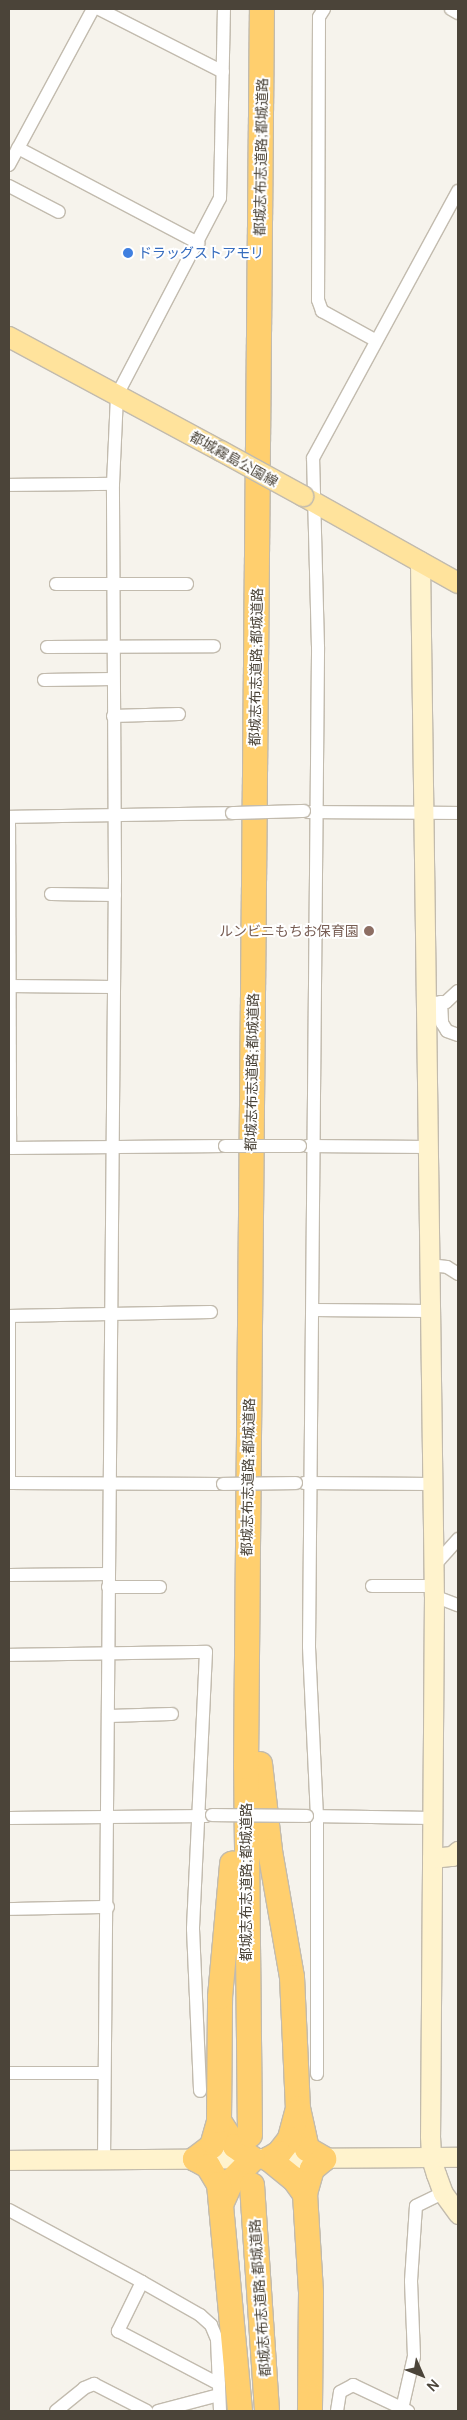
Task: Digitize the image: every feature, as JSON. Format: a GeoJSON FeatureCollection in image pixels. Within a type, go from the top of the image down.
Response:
{"type":"FeatureCollection","features":[{"type":"Feature","properties":{"kind":"highway","name":"都城志布志道路;都城道路"},"geometry":{"type":"LineString","coordinates":[[250,2135],[246,1891],[248,1535],[262,9]]}},
{"type":"Feature","properties":{"kind":"highway"},"geometry":{"type":"LineString","coordinates":[[248,1535],[263,1800],[292,1977],[298,2108],[307,2149],[324,2159],[312,2169],[305,2194],[312,2301],[310,2411]]}},
{"type":"Feature","properties":{"kind":"highway"},"geometry":{"type":"LineString","coordinates":[[240,2411],[222,2202],[216,2175],[195,2159],[212,2146],[219,2121],[220,1997],[236,1830],[248,1535]]}},
{"type":"Feature","properties":{"kind":"highway"},"geometry":{"type":"LineString","coordinates":[[222,2202],[232,2180],[261,2159],[279,2153],[290,2139],[298,2108]]}},
{"type":"Feature","properties":{"kind":"highway"},"geometry":{"type":"LineString","coordinates":[[219,2121],[234,2146],[261,2159],[294,2179],[305,2194]]}},
{"type":"Feature","properties":{"kind":"highway","name":"都城志布志道路;都城道路"},"geometry":{"type":"LineString","coordinates":[[252,2185],[267,2411]]}},
{"type":"Feature","properties":{"kind":"main road","name":"都城霧島公園線"},"geometry":{"type":"LineString","coordinates":[[9,337],[221,451],[458,583]]}},
{"type":"Feature","properties":{"kind":"street"},"geometry":{"type":"LineString","coordinates":[[9,165],[93,9]]}},
{"type":"Feature","properties":{"kind":"street"},"geometry":{"type":"LineString","coordinates":[[99,9],[222,72]]}},
{"type":"Feature","properties":{"kind":"street"},"geometry":{"type":"LineString","coordinates":[[104,2161],[108,1907],[108,1574],[115,895],[112,816],[114,679],[113,484],[117,395],[198,243],[221,191],[224,9]]}},
{"type":"Feature","properties":{"kind":"street"},"geometry":{"type":"LineString","coordinates":[[324,9],[319,27],[318,300],[322,311],[375,340]]}},
{"type":"Feature","properties":{"kind":"street"},"geometry":{"type":"LineString","coordinates":[[451,9],[458,13]]}},
{"type":"Feature","properties":{"kind":"street"},"geometry":{"type":"LineString","coordinates":[[18,148],[198,243]]}},
{"type":"Feature","properties":{"kind":"street"},"geometry":{"type":"LineString","coordinates":[[9,186],[59,212]]}},
{"type":"Feature","properties":{"kind":"street"},"geometry":{"type":"LineString","coordinates":[[317,2074],[309,1646],[316,1146],[310,812],[309,500],[313,458],[375,340],[458,191]]}},
{"type":"Feature","properties":{"kind":"street"},"geometry":{"type":"LineString","coordinates":[[9,484],[113,484]]}},
{"type":"Feature","properties":{"kind":"street"},"geometry":{"type":"LineString","coordinates":[[420,562],[424,814],[433,1003],[428,1147],[434,1591],[431,2158],[443,2192],[458,2214]]}},
{"type":"Feature","properties":{"kind":"street"},"geometry":{"type":"LineString","coordinates":[[56,584],[187,584]]}},
{"type":"Feature","properties":{"kind":"street"},"geometry":{"type":"LineString","coordinates":[[47,647],[214,646]]}},
{"type":"Feature","properties":{"kind":"street"},"geometry":{"type":"LineString","coordinates":[[44,680],[114,679]]}},
{"type":"Feature","properties":{"kind":"street"},"geometry":{"type":"LineString","coordinates":[[113,716],[179,714]]}},
{"type":"Feature","properties":{"kind":"street"},"geometry":{"type":"LineString","coordinates":[[428,1147],[10,1148],[9,817],[310,812],[458,813]]}},
{"type":"Feature","properties":{"kind":"street"},"geometry":{"type":"LineString","coordinates":[[51,894],[115,895]]}},
{"type":"Feature","properties":{"kind":"street"},"geometry":{"type":"LineString","coordinates":[[9,986],[114,987]]}},
{"type":"Feature","properties":{"kind":"street"},"geometry":{"type":"LineString","coordinates":[[433,1003],[446,1002],[458,991]]}},
{"type":"Feature","properties":{"kind":"street"},"geometry":{"type":"LineString","coordinates":[[433,1003],[447,1031],[458,1035]]}},
{"type":"Feature","properties":{"kind":"street"},"geometry":{"type":"LineString","coordinates":[[429,1265],[447,1267],[458,1274]]}},
{"type":"Feature","properties":{"kind":"street"},"geometry":{"type":"LineString","coordinates":[[314,1310],[430,1311]]}},
{"type":"Feature","properties":{"kind":"street"},"geometry":{"type":"LineString","coordinates":[[211,1312],[9,1316],[9,1483],[109,1485],[432,1484]]}},
{"type":"Feature","properties":{"kind":"street"},"geometry":{"type":"LineString","coordinates":[[433,1567],[458,1540]]}},
{"type":"Feature","properties":{"kind":"street"},"geometry":{"type":"LineString","coordinates":[[9,1574],[108,1574]]}},
{"type":"Feature","properties":{"kind":"street"},"geometry":{"type":"LineString","coordinates":[[372,1586],[434,1591],[458,1604]]}},
{"type":"Feature","properties":{"kind":"street"},"geometry":{"type":"LineString","coordinates":[[108,1588],[160,1587]]}},
{"type":"Feature","properties":{"kind":"street"},"geometry":{"type":"LineString","coordinates":[[9,1655],[206,1652],[205,1732],[198,1816],[193,1929],[200,2091]]}},
{"type":"Feature","properties":{"kind":"street"},"geometry":{"type":"LineString","coordinates":[[108,1716],[172,1714]]}},
{"type":"Feature","properties":{"kind":"street"},"geometry":{"type":"LineString","coordinates":[[9,1818],[312,1816],[432,1818]]}},
{"type":"Feature","properties":{"kind":"street"},"geometry":{"type":"LineString","coordinates":[[432,1858],[452,1856],[458,1851]]}},
{"type":"Feature","properties":{"kind":"street"},"geometry":{"type":"LineString","coordinates":[[9,1909],[108,1907]]}},
{"type":"Feature","properties":{"kind":"street"},"geometry":{"type":"LineString","coordinates":[[9,2073],[104,2073]]}},
{"type":"Feature","properties":{"kind":"street"},"geometry":{"type":"LineString","coordinates":[[9,2160],[104,2161],[458,2157]]}},
{"type":"Feature","properties":{"kind":"street"},"geometry":{"type":"LineString","coordinates":[[337,2411],[340,2392],[353,2385],[405,2410],[414,2356],[411,2281],[416,2206],[443,2192]]}},
{"type":"Feature","properties":{"kind":"street"},"geometry":{"type":"LineString","coordinates":[[11,2214],[142,2282],[211,2325],[217,2339],[220,2411]]}},
{"type":"Feature","properties":{"kind":"street"},"geometry":{"type":"LineString","coordinates":[[142,2282],[118,2332],[219,2389]]}},
{"type":"Feature","properties":{"kind":"street"},"geometry":{"type":"LineString","coordinates":[[56,2411],[84,2388],[94,2384],[147,2411]]}},
{"type":"Feature","properties":{"kind":"street"},"geometry":{"type":"LineString","coordinates":[[158,2411],[178,2409],[219,2389]]}},
{"type":"Feature","properties":{"kind":"place","name":"ドラッグストアモリ"},"geometry":{"type":"Point","coordinates":[128,253]}},
{"type":"Feature","properties":{"kind":"place","name":"ルンビニもちお保育園"},"geometry":{"type":"Point","coordinates":[369,931]}}]}
